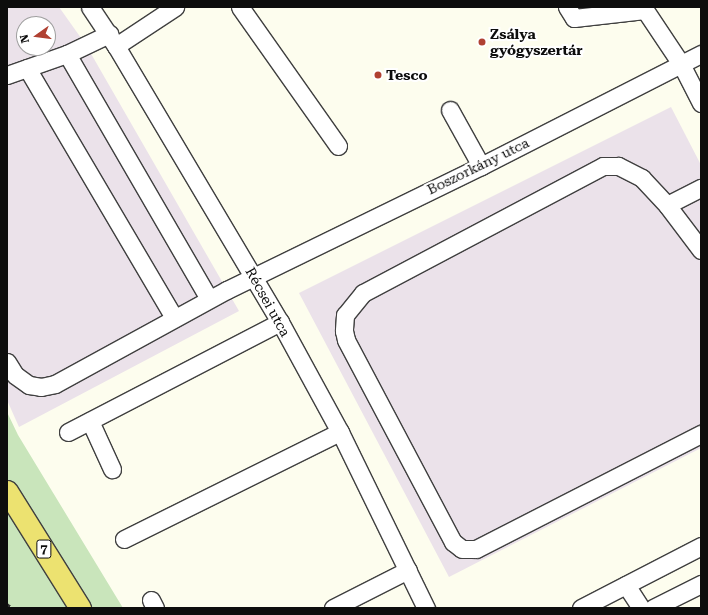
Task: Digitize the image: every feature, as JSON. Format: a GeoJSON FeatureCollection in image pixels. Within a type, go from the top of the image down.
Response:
{"type":"FeatureCollection","features":[{"type":"Feature","properties":{"kind":"main road","name":"7"},"geometry":{"type":"LineString","coordinates":[[7,491],[80,608]]}},
{"type":"Feature","properties":{"kind":"street","name":"Récsei utca"},"geometry":{"type":"LineString","coordinates":[[90,7],[112,40],[254,276],[280,322],[340,432],[426,608]]}},
{"type":"Feature","properties":{"kind":"street"},"geometry":{"type":"LineString","coordinates":[[7,75],[112,40],[176,7]]}},
{"type":"Feature","properties":{"kind":"street"},"geometry":{"type":"LineString","coordinates":[[240,7],[338,146]]}},
{"type":"Feature","properties":{"kind":"street"},"geometry":{"type":"LineString","coordinates":[[567,7],[574,18],[644,8],[681,64],[701,103]]}},
{"type":"Feature","properties":{"kind":"street"},"geometry":{"type":"LineString","coordinates":[[67,54],[209,299]]}},
{"type":"Feature","properties":{"kind":"street","name":"Boszorkány utca"},"geometry":{"type":"LineString","coordinates":[[7,362],[22,382],[34,386],[49,386],[254,276],[481,166],[701,54]]}},
{"type":"Feature","properties":{"kind":"street"},"geometry":{"type":"LineString","coordinates":[[27,68],[174,318]]}},
{"type":"Feature","properties":{"kind":"street"},"geometry":{"type":"LineString","coordinates":[[450,110],[481,166]]}},
{"type":"Feature","properties":{"kind":"street"},"geometry":{"type":"LineString","coordinates":[[701,250],[667,205],[635,173],[618,166],[603,166],[363,293],[345,315],[344,331],[346,340],[453,542],[462,550],[476,549],[701,434]]}},
{"type":"Feature","properties":{"kind":"street"},"geometry":{"type":"LineString","coordinates":[[667,205],[701,188]]}},
{"type":"Feature","properties":{"kind":"street"},"geometry":{"type":"LineString","coordinates":[[68,432],[280,322]]}},
{"type":"Feature","properties":{"kind":"street"},"geometry":{"type":"LineString","coordinates":[[90,421],[112,469]]}},
{"type":"Feature","properties":{"kind":"street"},"geometry":{"type":"LineString","coordinates":[[124,538],[340,432]]}},
{"type":"Feature","properties":{"kind":"street"},"geometry":{"type":"LineString","coordinates":[[581,608],[700,547]]}},
{"type":"Feature","properties":{"kind":"street"},"geometry":{"type":"LineString","coordinates":[[334,608],[408,570]]}},
{"type":"Feature","properties":{"kind":"street"},"geometry":{"type":"LineString","coordinates":[[626,584],[641,608]]}},
{"type":"Feature","properties":{"kind":"street"},"geometry":{"type":"LineString","coordinates":[[652,608],[701,584]]}},
{"type":"Feature","properties":{"kind":"path"},"geometry":{"type":"LineString","coordinates":[[7,604],[12,608]]}},
{"type":"Feature","properties":{"kind":"shaded area"},"geometry":{"type":"Polygon","coordinates":[[[7,7],[59,7],[86,45],[239,311],[19,427],[7,400],[7,7]]]}},
{"type":"Feature","properties":{"kind":"shaded area"},"geometry":{"type":"Polygon","coordinates":[[[671,107],[701,165],[701,448],[449,577],[299,293],[671,107]]]}},
{"type":"Feature","properties":{"kind":"green space"},"geometry":{"type":"Polygon","coordinates":[[[7,412],[18,435],[123,608],[7,608],[7,412]]]}},
{"type":"Feature","properties":{"kind":"place","name":"Zsálya gyógyszertár"},"geometry":{"type":"Point","coordinates":[482,42]}},
{"type":"Feature","properties":{"kind":"place","name":"Tesco"},"geometry":{"type":"Point","coordinates":[378,75]}}]}
